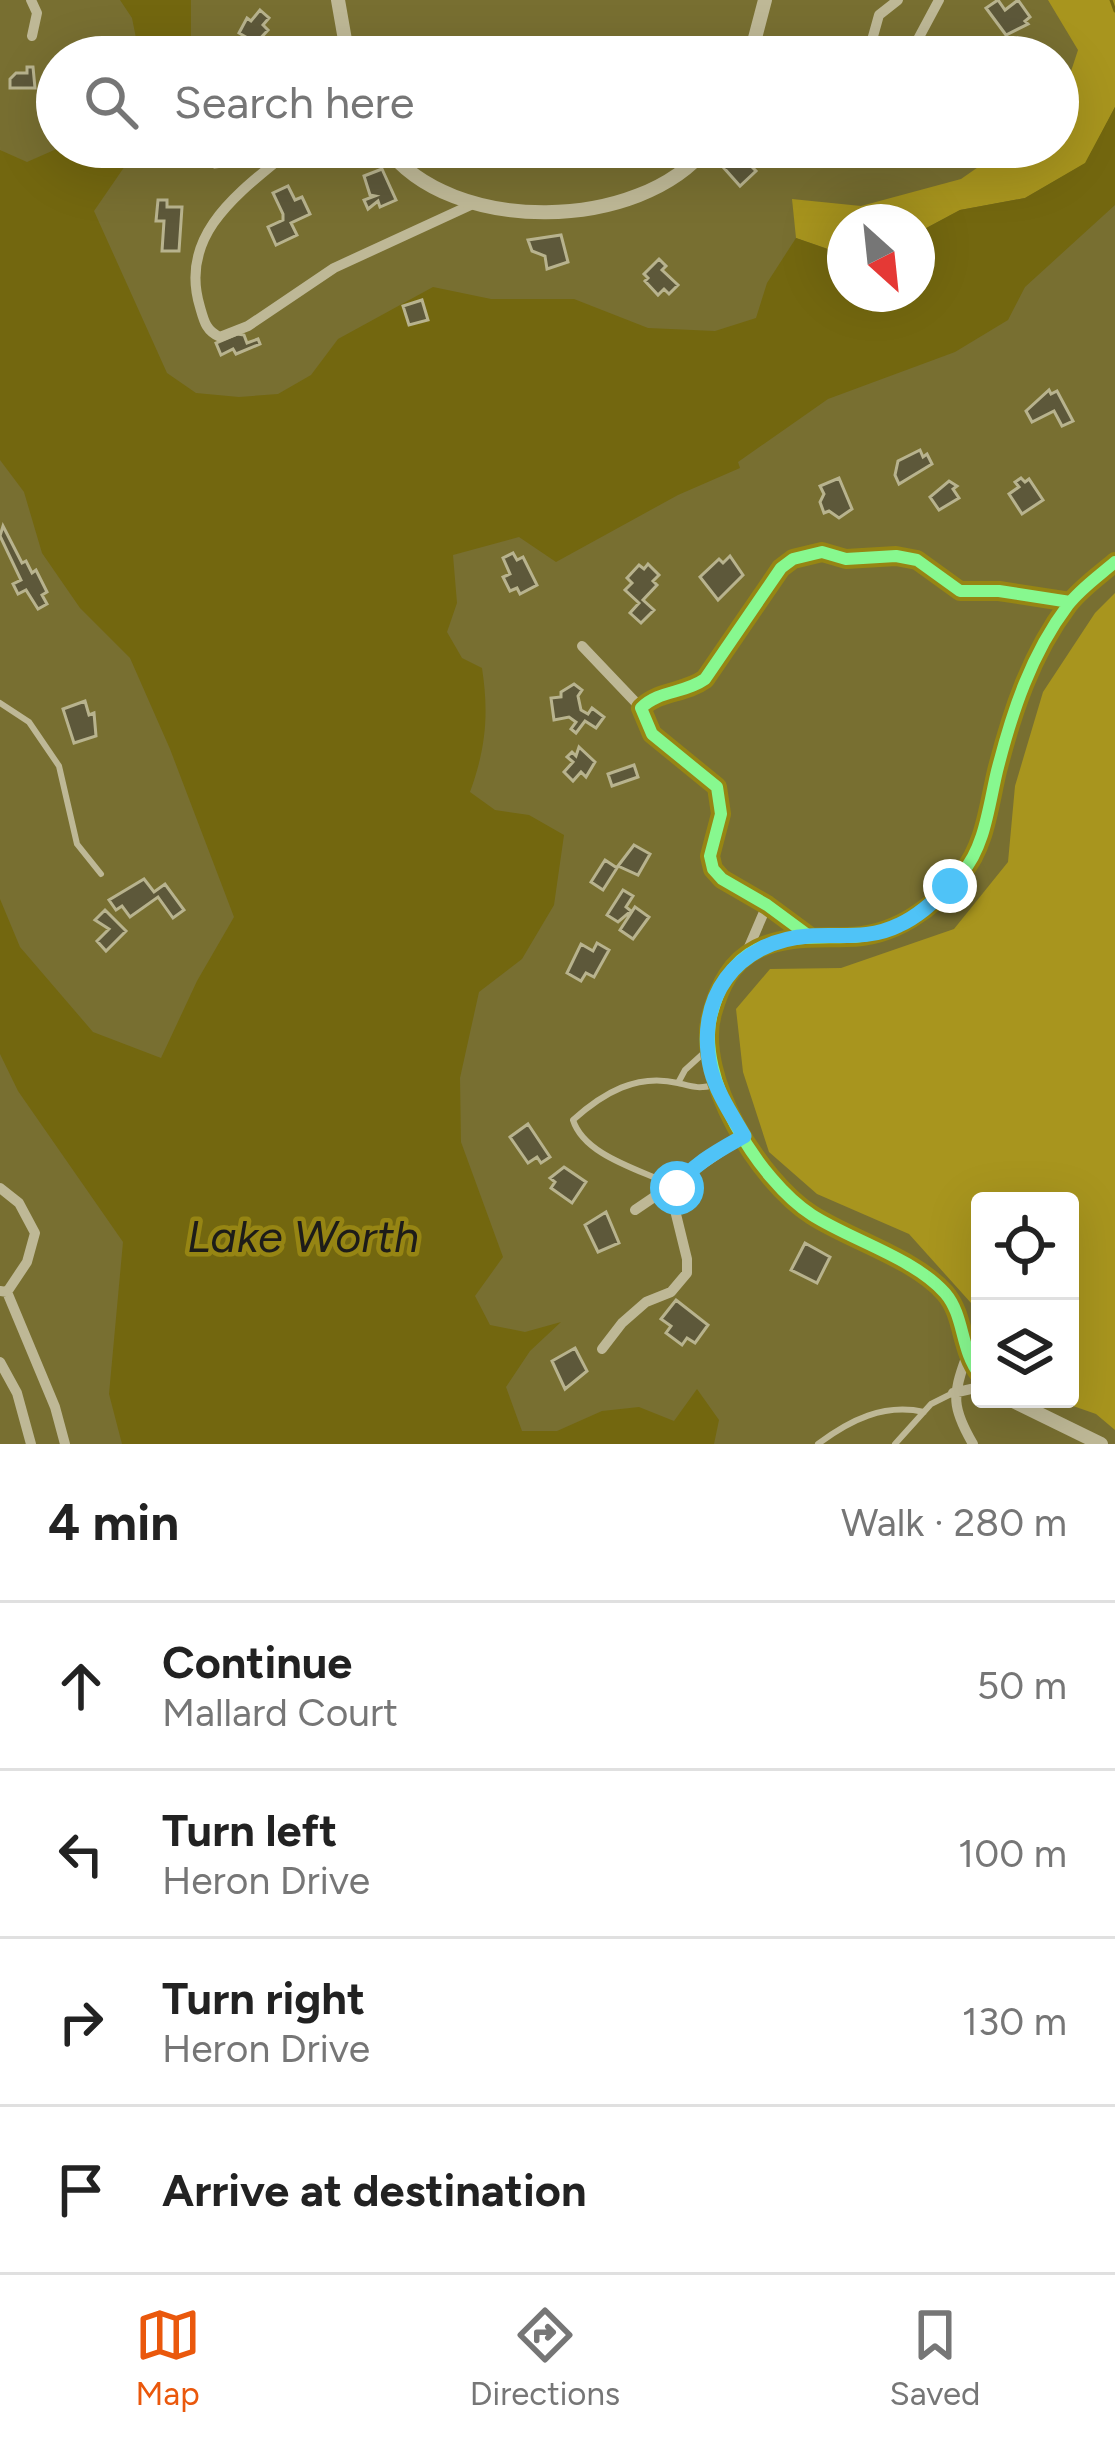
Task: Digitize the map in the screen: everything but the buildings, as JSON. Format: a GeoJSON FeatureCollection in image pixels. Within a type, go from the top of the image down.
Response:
{"type":"FeatureCollection","features":[{"type":"Feature","properties":{"kind":"street"},"geometry":{"type":"LineString","coordinates":[[31,0],[37,13],[32,36]]}},
{"type":"Feature","properties":{"kind":"street"},"geometry":{"type":"LineString","coordinates":[[338,0],[344,36]]}},
{"type":"Feature","properties":{"kind":"street"},"geometry":{"type":"LineString","coordinates":[[756,36],[765,0]]}},
{"type":"Feature","properties":{"kind":"street"},"geometry":{"type":"LineString","coordinates":[[873,36],[879,15],[898,0]]}},
{"type":"Feature","properties":{"kind":"street"},"geometry":{"type":"LineString","coordinates":[[920,36],[939,0]]}},
{"type":"Feature","properties":{"kind":"street"},"geometry":{"type":"LineString","coordinates":[[271,168],[206,227],[194,276],[204,322],[211,334],[220,337],[248,326],[334,268],[473,204]]}},
{"type":"Feature","properties":{"kind":"street"},"geometry":{"type":"LineString","coordinates":[[403,168],[422,182],[473,204],[528,213],[595,207],[657,187],[689,168]]}},
{"type":"Feature","properties":{"kind":"street"},"geometry":{"type":"LineString","coordinates":[[641,708],[652,696],[695,687],[705,680],[781,568],[798,557],[822,552],[846,560],[896,556],[917,560],[960,591],[999,591],[1070,602]]}},
{"type":"Feature","properties":{"kind":"street"},"geometry":{"type":"LineString","coordinates":[[971,1364],[956,1314],[933,1282],[795,1203],[744,1136],[717,1084],[708,1028],[730,968],[746,954],[809,936],[851,938],[898,926],[925,910],[965,870],[983,828],[1027,673],[1070,602],[1115,562]]}},
{"type":"Feature","properties":{"kind":"street"},"geometry":{"type":"LineString","coordinates":[[582,646],[641,708],[652,734],[717,787],[721,814],[710,856],[713,869],[809,936]]}},
{"type":"Feature","properties":{"kind":"street"},"geometry":{"type":"LineString","coordinates":[[746,954],[767,904]]}},
{"type":"Feature","properties":{"kind":"street"},"geometry":{"type":"LineString","coordinates":[[635,1210],[744,1136]]}},
{"type":"Feature","properties":{"kind":"street"},"geometry":{"type":"LineString","coordinates":[[602,1349],[622,1323],[646,1302],[671,1292],[686,1273],[687,1258],[672,1198],[676,1183]]}},
{"type":"Feature","properties":{"kind":"street"},"geometry":{"type":"LineString","coordinates":[[0,1188],[20,1203],[35,1233],[27,1262],[4,1291],[56,1407],[65,1444]]}},
{"type":"Feature","properties":{"kind":"street"},"geometry":{"type":"LineString","coordinates":[[966,1358],[953,1393],[973,1444]]}},
{"type":"Feature","properties":{"kind":"street"},"geometry":{"type":"LineString","coordinates":[[0,1362],[17,1393],[32,1444]]}},
{"type":"Feature","properties":{"kind":"street"},"geometry":{"type":"LineString","coordinates":[[953,1393],[971,1389]]}},
{"type":"Feature","properties":{"kind":"street"},"geometry":{"type":"LineString","coordinates":[[1027,1408],[1101,1444]]}},
{"type":"Feature","properties":{"kind":"lane"},"geometry":{"type":"LineString","coordinates":[[0,703],[29,722],[59,766],[77,844],[101,874]]}},
{"type":"Feature","properties":{"kind":"lane"},"geometry":{"type":"LineString","coordinates":[[678,1083],[708,1049]]}},
{"type":"Feature","properties":{"kind":"lane"},"geometry":{"type":"LineString","coordinates":[[676,1183],[597,1150],[573,1120],[636,1080],[678,1083],[693,1090],[717,1084]]}},
{"type":"Feature","properties":{"kind":"lane"},"geometry":{"type":"LineString","coordinates":[[895,1444],[924,1412],[953,1393]]}},
{"type":"Feature","properties":{"kind":"lane"},"geometry":{"type":"LineString","coordinates":[[818,1444],[867,1415],[903,1407],[924,1412]]}},
{"type":"Feature","properties":{"kind":"shaded area"},"geometry":{"type":"Polygon","coordinates":[[[1048,0],[1115,0],[1115,107],[1086,163],[1079,167],[1079,36],[1070,36],[1048,0]]]}},
{"type":"Feature","properties":{"kind":"shaded area"},"geometry":{"type":"Polygon","coordinates":[[[977,168],[1077,168],[1025,198],[960,210],[935,223],[935,204],[868,204],[961,179],[977,168]]]}},
{"type":"Feature","properties":{"kind":"shaded area"},"geometry":{"type":"Polygon","coordinates":[[[792,199],[841,204],[827,204],[827,249],[796,238],[792,199]]]}},
{"type":"Feature","properties":{"kind":"shaded area"},"geometry":{"type":"Polygon","coordinates":[[[1115,593],[1115,1430],[1096,1414],[1079,1408],[1079,1192],[971,1192],[971,1303],[909,1234],[817,1194],[769,1152],[743,1072],[736,1009],[770,969],[841,968],[954,929],[1008,862],[1015,786],[1043,692],[1095,613],[1115,593]]]}},
{"type":"Feature","properties":{"kind":"water"},"geometry":{"type":"Polygon","coordinates":[[[120,0],[191,0],[191,36],[136,36],[132,18],[120,0]]]}},
{"type":"Feature","properties":{"kind":"water","name":"Lake Worth"},"geometry":{"type":"Polygon","coordinates":[[[1115,107],[1115,205],[1025,287],[1008,320],[955,352],[828,399],[738,462],[740,468],[678,495],[556,562],[519,537],[453,555],[457,603],[447,632],[462,658],[482,668],[485,701],[483,746],[470,792],[495,810],[529,815],[564,835],[554,905],[522,959],[479,992],[460,1078],[461,1142],[503,1257],[475,1296],[490,1325],[525,1332],[561,1322],[530,1351],[506,1387],[522,1431],[557,1431],[602,1411],[639,1407],[674,1421],[697,1389],[719,1420],[714,1444],[122,1444],[109,1394],[123,1242],[18,1091],[0,1054],[0,899],[20,947],[93,1032],[161,1058],[234,917],[130,658],[80,608],[42,553],[24,492],[0,460],[0,150],[27,162],[36,158],[36,168],[124,168],[94,211],[167,373],[196,393],[239,397],[278,394],[311,375],[338,339],[433,287],[491,299],[574,299],[648,328],[715,331],[756,318],[767,283],[796,238],[827,249],[827,312],[935,312],[935,223],[960,210],[1025,198],[1079,166],[1115,107]]]}},
{"type":"Feature","properties":{"kind":"waterway"},"geometry":{"type":"LineString","coordinates":[[1111,0],[1115,11]]}},
{"type":"Feature","properties":{"kind":"cycle path"},"geometry":{"type":"LineString","coordinates":[[809,936],[713,869],[710,856],[721,814],[717,787],[652,734],[641,708],[705,679],[781,568],[793,559],[822,552],[846,559],[896,556],[917,560],[960,591],[999,591],[1070,602]]}},
{"type":"Feature","properties":{"kind":"cycle path"},"geometry":{"type":"LineString","coordinates":[[971,1359],[945,1293],[900,1260],[812,1215],[771,1178],[752,1153],[735,1125],[713,1066],[712,1013],[728,975],[757,949],[790,939],[881,932],[925,909],[951,886],[970,863],[981,838],[1009,727],[1043,643],[1073,599],[1115,562]]}},
{"type":"Feature","properties":{"kind":"route"},"geometry":{"type":"LineString","coordinates":[[677,1188],[702,1163],[744,1136],[712,1075],[708,1049],[708,1028],[730,968],[765,945],[809,936],[851,938],[898,926],[925,910],[950,886]]}}]}
